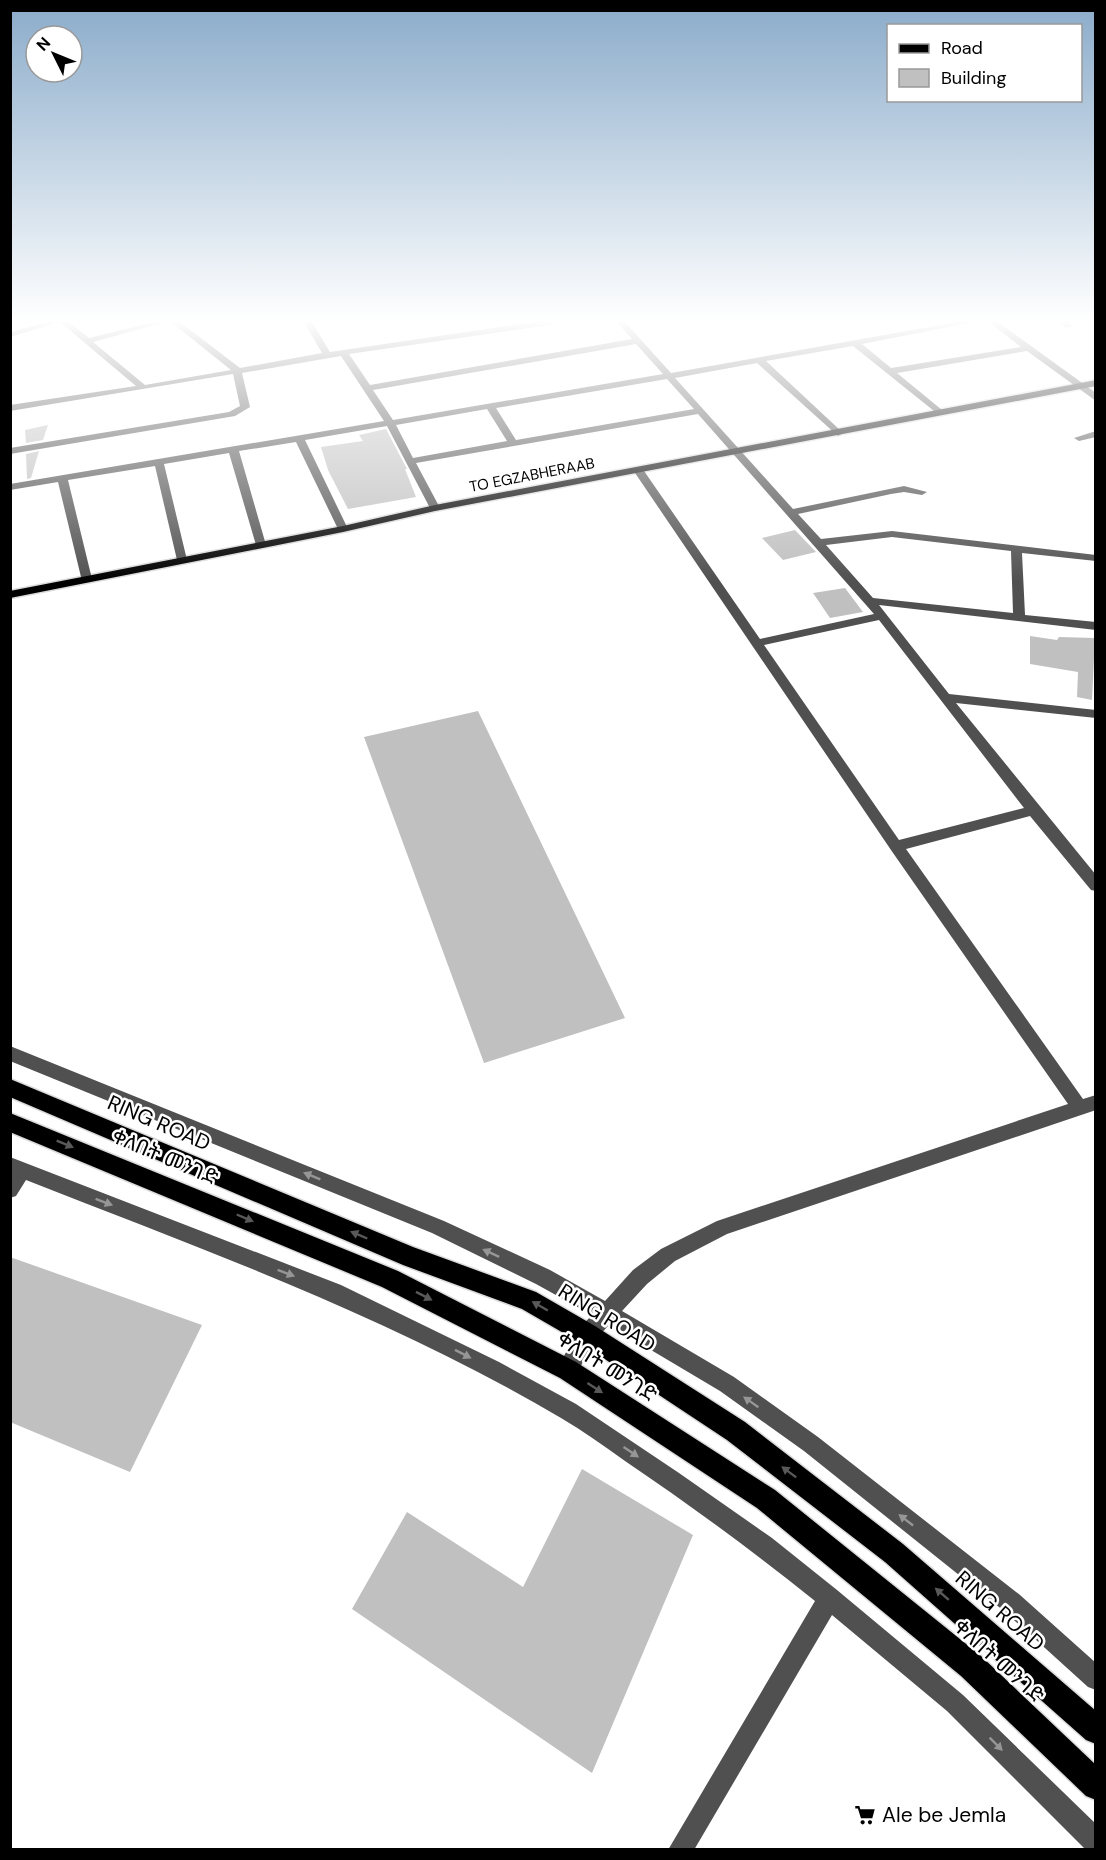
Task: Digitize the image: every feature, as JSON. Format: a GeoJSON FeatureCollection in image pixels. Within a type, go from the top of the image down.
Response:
{"type":"FeatureCollection","features":[{"type":"Feature","properties":{"kind":"highway","name":"RING ROAD"},"geometry":{"type":"LineString","coordinates":[[10,1088],[411,1257],[528,1300],[587,1334],[736,1431],[894,1552],[1095,1730]]}},
{"type":"Feature","properties":{"kind":"highway","name":"ቀለበት መንገድ"},"geometry":{"type":"LineString","coordinates":[[10,1122],[390,1279],[568,1370],[766,1499],[970,1666],[1095,1786]]}},
{"type":"Feature","properties":{"kind":"main road","name":"TO EGZABHERAAB"},"geometry":{"type":"LineString","coordinates":[[10,595],[343,529],[435,508],[740,452],[956,409]]}},
{"type":"Feature","properties":{"kind":"street"},"geometry":{"type":"LineString","coordinates":[[10,451],[239,412],[243,409]]}},
{"type":"Feature","properties":{"kind":"street"},"geometry":{"type":"LineString","coordinates":[[381,409],[435,508]]}},
{"type":"Feature","properties":{"kind":"street"},"geometry":{"type":"LineString","coordinates":[[10,487],[474,409]]}},
{"type":"Feature","properties":{"kind":"street"},"geometry":{"type":"LineString","coordinates":[[492,409],[514,444]]}},
{"type":"Feature","properties":{"kind":"street"},"geometry":{"type":"LineString","coordinates":[[811,409],[837,433]]}},
{"type":"Feature","properties":{"kind":"street"},"geometry":{"type":"LineString","coordinates":[[935,409],[939,412]]}},
{"type":"Feature","properties":{"kind":"street"},"geometry":{"type":"LineString","coordinates":[[411,461],[700,411],[740,452],[870,601],[1095,886]]}},
{"type":"Feature","properties":{"kind":"street"},"geometry":{"type":"LineString","coordinates":[[1079,438],[1095,434]]}},
{"type":"Feature","properties":{"kind":"street"},"geometry":{"type":"LineString","coordinates":[[300,439],[343,529]]}},
{"type":"Feature","properties":{"kind":"street"},"geometry":{"type":"LineString","coordinates":[[233,449],[261,545]]}},
{"type":"Feature","properties":{"kind":"street"},"geometry":{"type":"LineString","coordinates":[[159,462],[182,560]]}},
{"type":"Feature","properties":{"kind":"street"},"geometry":{"type":"LineString","coordinates":[[568,1370],[587,1334],[606,1312],[640,1277],[668,1255],[723,1227],[1088,1105],[896,846],[638,470]]}},
{"type":"Feature","properties":{"kind":"street"},"geometry":{"type":"LineString","coordinates":[[62,478],[86,579]]}},
{"type":"Feature","properties":{"kind":"street"},"geometry":{"type":"LineString","coordinates":[[793,512],[891,491],[904,489],[922,492]]}},
{"type":"Feature","properties":{"kind":"street"},"geometry":{"type":"LineString","coordinates":[[818,543],[892,534],[1095,558]]}},
{"type":"Feature","properties":{"kind":"street"},"geometry":{"type":"LineString","coordinates":[[1016,549],[1019,616]]}},
{"type":"Feature","properties":{"kind":"street"},"geometry":{"type":"LineString","coordinates":[[870,601],[1095,626]]}},
{"type":"Feature","properties":{"kind":"street"},"geometry":{"type":"LineString","coordinates":[[757,643],[882,616]]}},
{"type":"Feature","properties":{"kind":"street"},"geometry":{"type":"LineString","coordinates":[[946,698],[1095,714]]}},
{"type":"Feature","properties":{"kind":"street"},"geometry":{"type":"LineString","coordinates":[[896,846],[1033,810]]}},
{"type":"Feature","properties":{"kind":"street"},"geometry":{"type":"LineString","coordinates":[[10,1053],[438,1227],[543,1277],[606,1312],[727,1384],[811,1444],[1012,1603],[1095,1679]]}},
{"type":"Feature","properties":{"kind":"street"},"geometry":{"type":"LineString","coordinates":[[10,1190],[16,1168],[334,1292],[492,1369],[569,1411],[672,1480],[764,1546],[829,1598],[955,1703],[1095,1842]]}},
{"type":"Feature","properties":{"kind":"street"},"geometry":{"type":"LineString","coordinates":[[680,1850],[829,1598]]}},
{"type":"Feature","properties":{"kind":"building"},"geometry":{"type":"Polygon","coordinates":[[[48,425],[43,440],[26,443],[25,430],[48,425]]]}},
{"type":"Feature","properties":{"kind":"building"},"geometry":{"type":"Polygon","coordinates":[[[386,429],[407,469],[405,469],[416,497],[348,509],[328,470],[321,447],[363,441],[359,435],[386,429]]]}},
{"type":"Feature","properties":{"kind":"building"},"geometry":{"type":"Polygon","coordinates":[[[39,451],[31,478],[27,479],[26,454],[39,451]]]}},
{"type":"Feature","properties":{"kind":"building"},"geometry":{"type":"Polygon","coordinates":[[[795,530],[816,552],[783,560],[762,538],[795,530]]]}},
{"type":"Feature","properties":{"kind":"building"},"geometry":{"type":"Polygon","coordinates":[[[845,588],[863,612],[830,618],[813,593],[845,588]]]}},
{"type":"Feature","properties":{"kind":"building"},"geometry":{"type":"Polygon","coordinates":[[[1030,636],[1057,640],[1059,637],[1095,638],[1092,700],[1077,697],[1078,672],[1030,664],[1030,636]]]}},
{"type":"Feature","properties":{"kind":"building"},"geometry":{"type":"Polygon","coordinates":[[[478,711],[625,1018],[484,1063],[364,737],[478,711]]]}},
{"type":"Feature","properties":{"kind":"building"},"geometry":{"type":"Polygon","coordinates":[[[10,1257],[202,1325],[130,1472],[10,1422],[10,1257]]]}},
{"type":"Feature","properties":{"kind":"building"},"geometry":{"type":"Polygon","coordinates":[[[582,1469],[693,1535],[592,1773],[352,1609],[407,1512],[523,1587],[582,1469]]]}},
{"type":"Feature","properties":{"kind":"place","name":"Ale be Jemla"},"geometry":{"type":"Point","coordinates":[865,1815]}}]}
